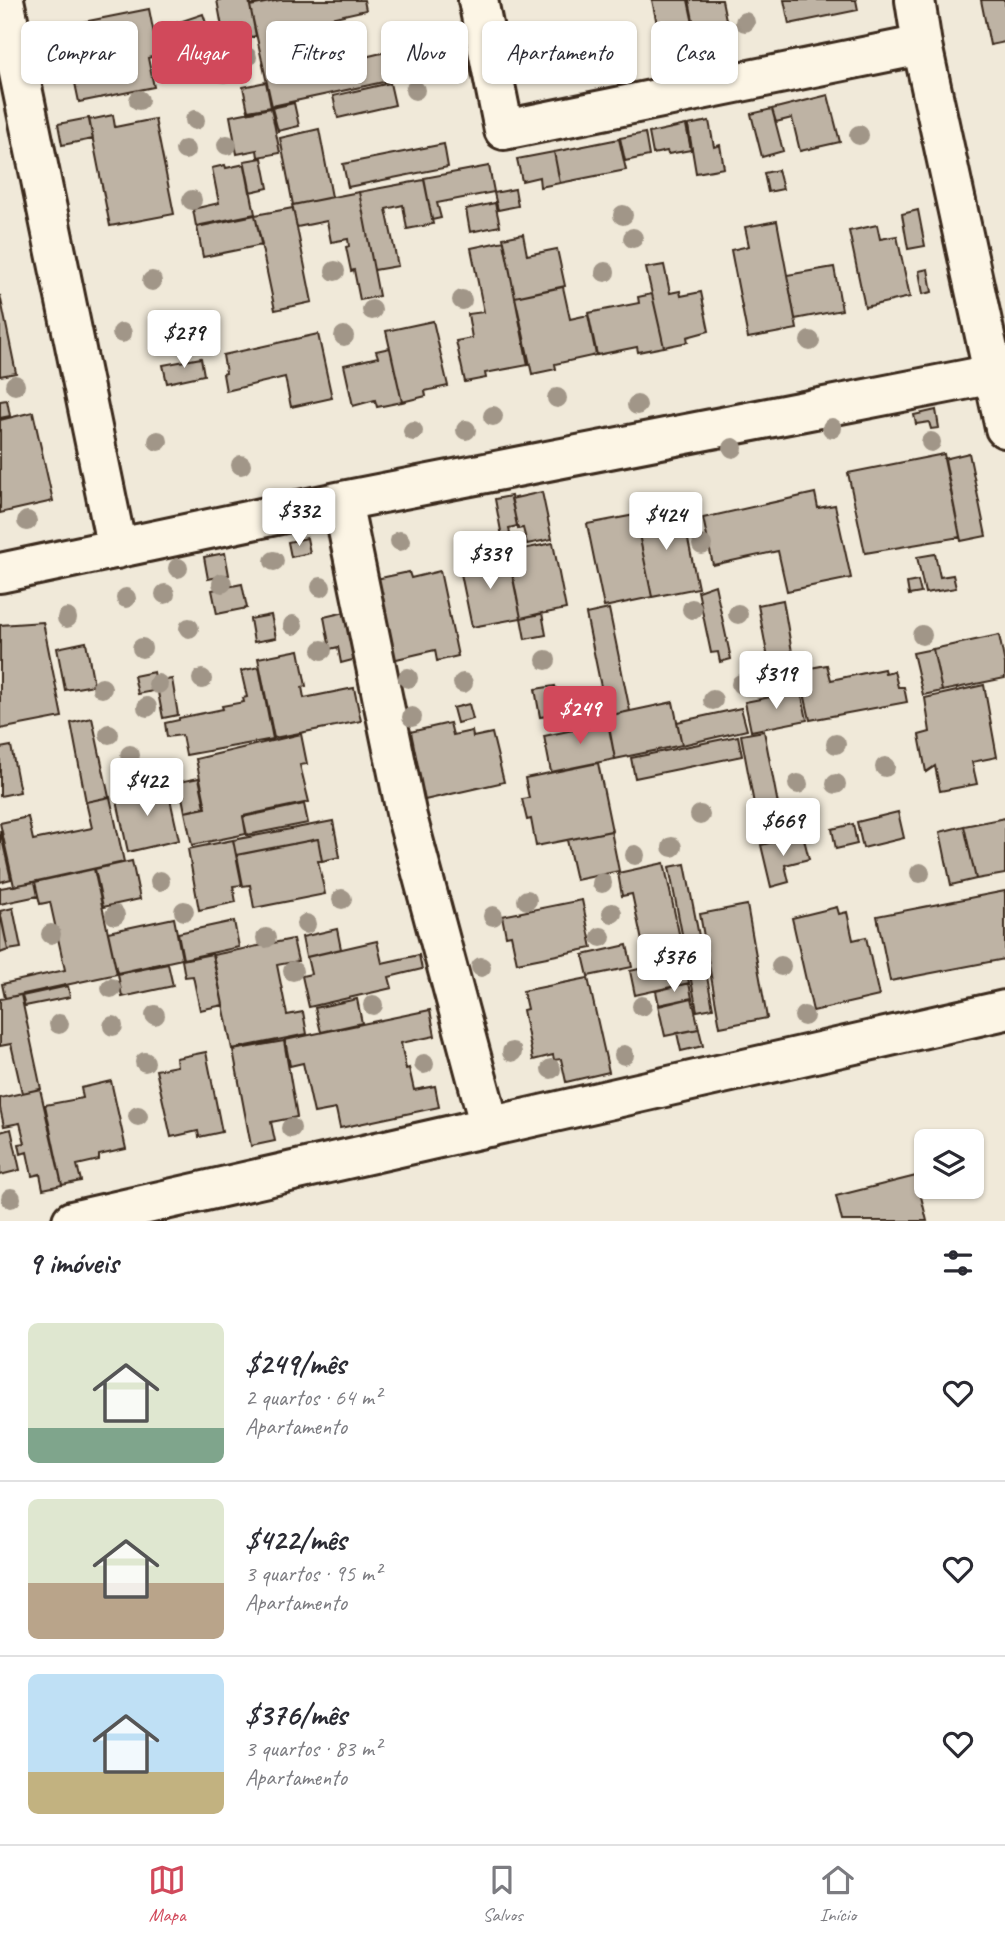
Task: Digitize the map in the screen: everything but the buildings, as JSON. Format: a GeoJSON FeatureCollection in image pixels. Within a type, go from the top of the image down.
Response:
{"type":"FeatureCollection","features":[{"type":"Feature","properties":{"kind":"street"},"geometry":{"type":"LineString","coordinates":[[4,0],[117,548]]}},
{"type":"Feature","properties":{"kind":"street"},"geometry":{"type":"LineString","coordinates":[[478,0],[504,130],[922,45]]}},
{"type":"Feature","properties":{"kind":"street"},"geometry":{"type":"LineString","coordinates":[[915,0],[922,45],[1005,428]]}},
{"type":"Feature","properties":{"kind":"street"},"geometry":{"type":"LineString","coordinates":[[0,573],[342,501],[994,374]]}},
{"type":"Feature","properties":{"kind":"street"},"geometry":{"type":"LineString","coordinates":[[342,501],[407,817],[490,1128]]}},
{"type":"Feature","properties":{"kind":"street"},"geometry":{"type":"LineString","coordinates":[[72,1221],[1005,1010]]}}]}
